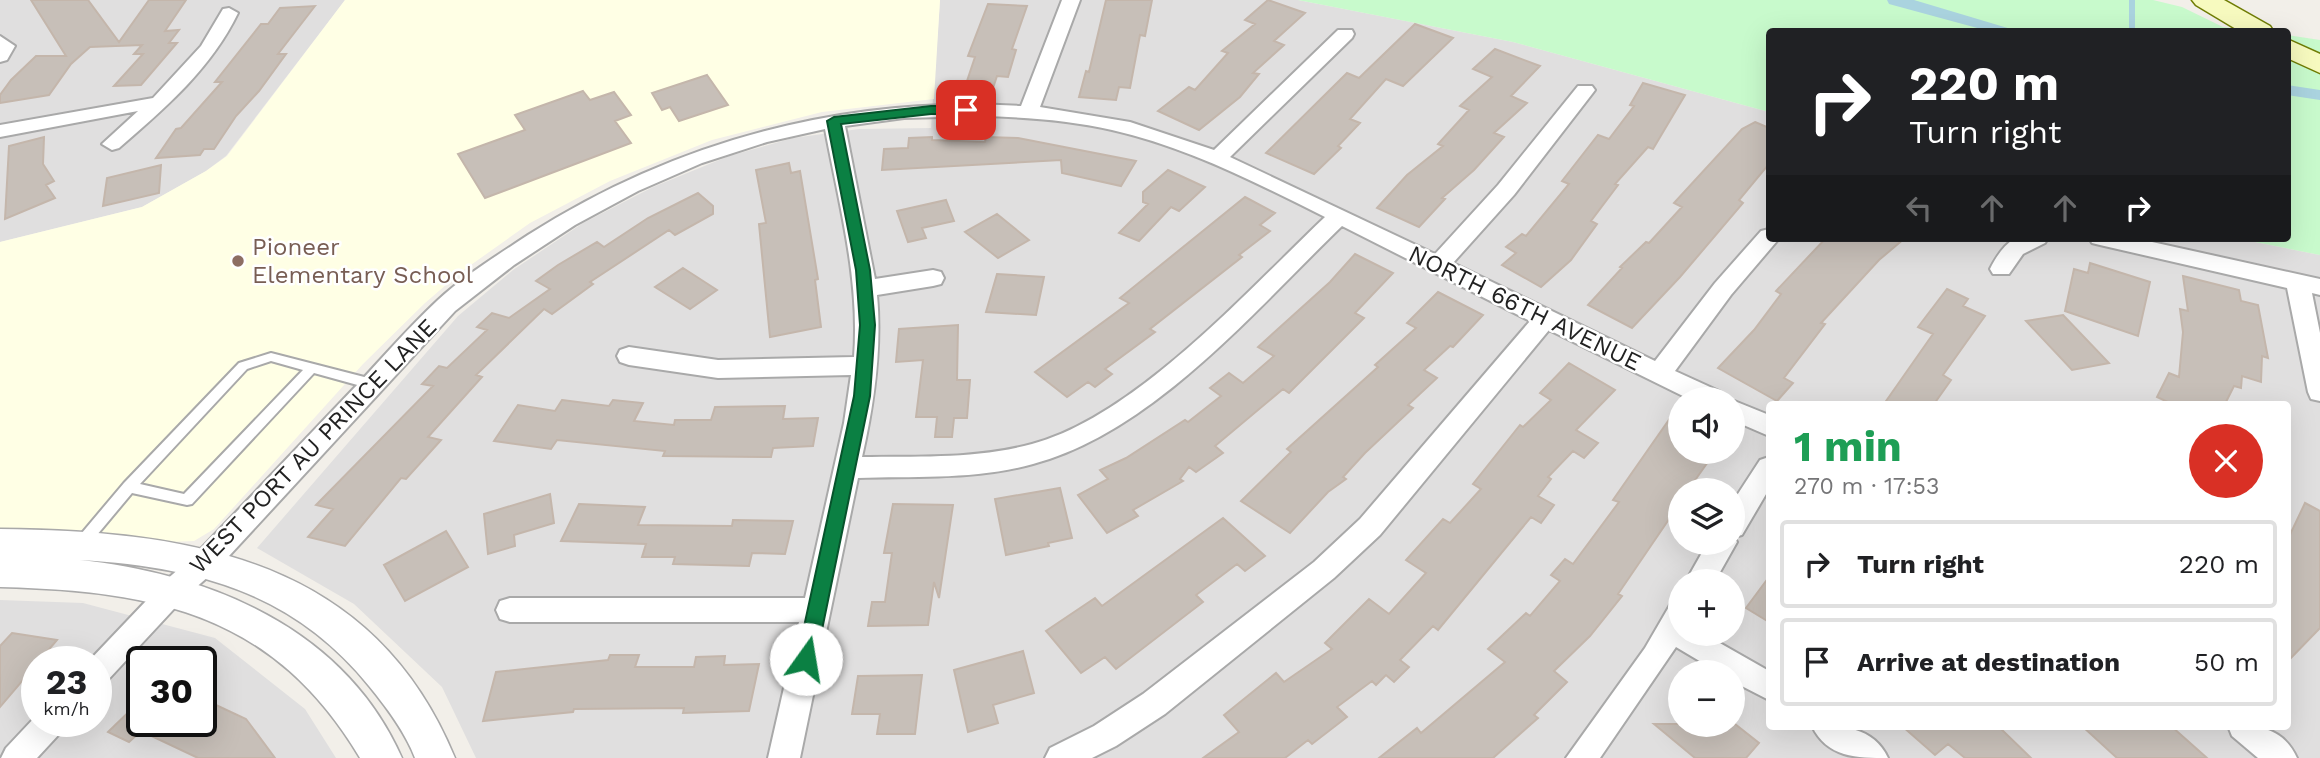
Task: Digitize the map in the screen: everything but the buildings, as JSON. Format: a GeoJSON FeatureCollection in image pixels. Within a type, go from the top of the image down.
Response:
{"type":"FeatureCollection","features":[{"type":"Feature","properties":{"kind":"main road"},"geometry":{"type":"LineString","coordinates":[[2205,0],[2255,28]]}},
{"type":"Feature","properties":{"kind":"main road"},"geometry":{"type":"LineString","coordinates":[[2291,49],[2320,65]]}},
{"type":"Feature","properties":{"kind":"street"},"geometry":{"type":"LineString","coordinates":[[1028,112],[1072,0]]}},
{"type":"Feature","properties":{"kind":"street"},"geometry":{"type":"LineString","coordinates":[[112,144],[159,103],[210,45],[229,13]]}},
{"type":"Feature","properties":{"kind":"street"},"geometry":{"type":"LineString","coordinates":[[1216,159],[1345,34]]}},
{"type":"Feature","properties":{"kind":"street"},"geometry":{"type":"LineString","coordinates":[[1438,265],[1506,190],[1585,89]]}},
{"type":"Feature","properties":{"kind":"street"},"geometry":{"type":"LineString","coordinates":[[0,131],[120,107],[159,103]]}},
{"type":"Feature","properties":{"kind":"street","name":"WEST PORT AU PRINCE LANE"},"geometry":{"type":"LineString","coordinates":[[112,656],[175,589],[207,561],[447,305],[523,246],[572,215],[620,189],[698,156],[743,141],[834,121],[931,110],[1028,112],[1126,127],[1216,159],[1340,216]]}},
{"type":"Feature","properties":{"kind":"street"},"geometry":{"type":"LineString","coordinates":[[784,758],[818,610],[865,365],[865,289],[834,121]]}},
{"type":"Feature","properties":{"kind":"street"},"geometry":{"type":"LineString","coordinates":[[847,468],[951,467],[998,462],[1049,449],[1093,432],[1141,402],[1340,216]]}},
{"type":"Feature","properties":{"kind":"street","name":"NORTH 66TH AVENUE"},"geometry":{"type":"LineString","coordinates":[[1340,216],[1687,387]]}},
{"type":"Feature","properties":{"kind":"street"},"geometry":{"type":"LineString","coordinates":[[1659,374],[1723,289],[1766,239]]}},
{"type":"Feature","properties":{"kind":"street"},"geometry":{"type":"LineString","coordinates":[[2001,269],[2008,253],[2024,242]]}},
{"type":"Feature","properties":{"kind":"street"},"geometry":{"type":"LineString","coordinates":[[2118,242],[2309,285],[2320,392]]}},
{"type":"Feature","properties":{"kind":"street"},"geometry":{"type":"LineString","coordinates":[[865,289],[933,278]]}},
{"type":"Feature","properties":{"kind":"street"},"geometry":{"type":"LineString","coordinates":[[1060,758],[1105,736],[1154,704],[1333,563],[1370,527],[1546,318]]}},
{"type":"Feature","properties":{"kind":"street"},"geometry":{"type":"LineString","coordinates":[[629,356],[697,369],[733,372],[865,365]]}},
{"type":"Feature","properties":{"kind":"street"},"geometry":{"type":"LineString","coordinates":[[1745,415],[1766,425]]}},
{"type":"Feature","properties":{"kind":"street"},"geometry":{"type":"LineString","coordinates":[[1745,506],[1766,472]]}},
{"type":"Feature","properties":{"kind":"street"},"geometry":{"type":"LineString","coordinates":[[0,544],[125,546],[207,561],[275,587],[351,637],[380,667],[408,708],[435,758]]}},
{"type":"Feature","properties":{"kind":"street"},"geometry":{"type":"LineString","coordinates":[[57,573],[81,544]]}},
{"type":"Feature","properties":{"kind":"street"},"geometry":{"type":"LineString","coordinates":[[0,572],[57,573],[175,589],[213,602],[245,618],[305,657],[349,703],[383,758]]}},
{"type":"Feature","properties":{"kind":"street"},"geometry":{"type":"LineString","coordinates":[[510,610],[818,610]]}},
{"type":"Feature","properties":{"kind":"street"},"geometry":{"type":"LineString","coordinates":[[1581,758],[1655,657],[1668,635]]}},
{"type":"Feature","properties":{"kind":"street"},"geometry":{"type":"LineString","coordinates":[[1711,646],[1766,685]]}},
{"type":"Feature","properties":{"kind":"street"},"geometry":{"type":"LineString","coordinates":[[1833,730],[1872,758]]}},
{"type":"Feature","properties":{"kind":"street"},"geometry":{"type":"LineString","coordinates":[[2248,730],[2281,758]]}},
{"type":"Feature","properties":{"kind":"street"},"geometry":{"type":"LineString","coordinates":[[17,758],[36,737]]}},
{"type":"Feature","properties":{"kind":"lane"},"geometry":{"type":"LineString","coordinates":[[81,544],[129,487],[243,366],[271,358],[372,384]]}},
{"type":"Feature","properties":{"kind":"lane"},"geometry":{"type":"LineString","coordinates":[[129,487],[187,500],[312,368]]}},
{"type":"Feature","properties":{"kind":"shaded area"},"geometry":{"type":"Polygon","coordinates":[[[0,0],[345,0],[226,156],[206,171],[142,207],[0,242],[0,0]]]}},
{"type":"Feature","properties":{"kind":"shaded area","name":"Pioneer Elementary School"},"geometry":{"type":"Polygon","coordinates":[[[345,0],[940,0],[934,99],[822,112],[712,140],[610,181],[530,223],[461,272],[425,303],[363,364],[214,529],[194,541],[168,542],[74,530],[0,531],[0,242],[142,207],[206,171],[227,156],[345,0]]]}},
{"type":"Feature","properties":{"kind":"shaded area"},"geometry":{"type":"Polygon","coordinates":[[[940,0],[1298,0],[1513,42],[1766,111],[1766,242],[2255,242],[2320,255],[2320,758],[476,758],[442,687],[354,604],[257,548],[458,316],[513,270],[583,223],[653,187],[729,156],[793,138],[859,129],[931,128],[940,0]]]}},
{"type":"Feature","properties":{"kind":"shaded area"},"geometry":{"type":"Polygon","coordinates":[[[0,600],[83,603],[215,638],[305,709],[336,758],[0,758],[0,600]]]}},
{"type":"Feature","properties":{"kind":"green space"},"geometry":{"type":"Polygon","coordinates":[[[1298,0],[2153,0],[2182,7],[2223,27],[2231,28],[1766,28],[1766,111],[1513,42],[1298,0]]]}},
{"type":"Feature","properties":{"kind":"green space"},"geometry":{"type":"Polygon","coordinates":[[[2291,36],[2320,40],[2320,255],[2255,242],[2291,242],[2291,36]]]}},
{"type":"Feature","properties":{"kind":"waterway"},"geometry":{"type":"LineString","coordinates":[[1895,0],[1998,28]]}},
{"type":"Feature","properties":{"kind":"waterway"},"geometry":{"type":"LineString","coordinates":[[2132,0],[2132,28]]}},
{"type":"Feature","properties":{"kind":"waterway"},"geometry":{"type":"LineString","coordinates":[[2291,91],[2320,95]]}},
{"type":"Feature","properties":{"kind":"place","name":"Pioneer Elementary School"},"geometry":{"type":"Point","coordinates":[238,261]}},
{"type":"Feature","properties":{"kind":"route"},"geometry":{"type":"LineString","coordinates":[[806,659],[862,396],[868,325],[863,270],[834,121],[931,110],[966,110]]}}]}
